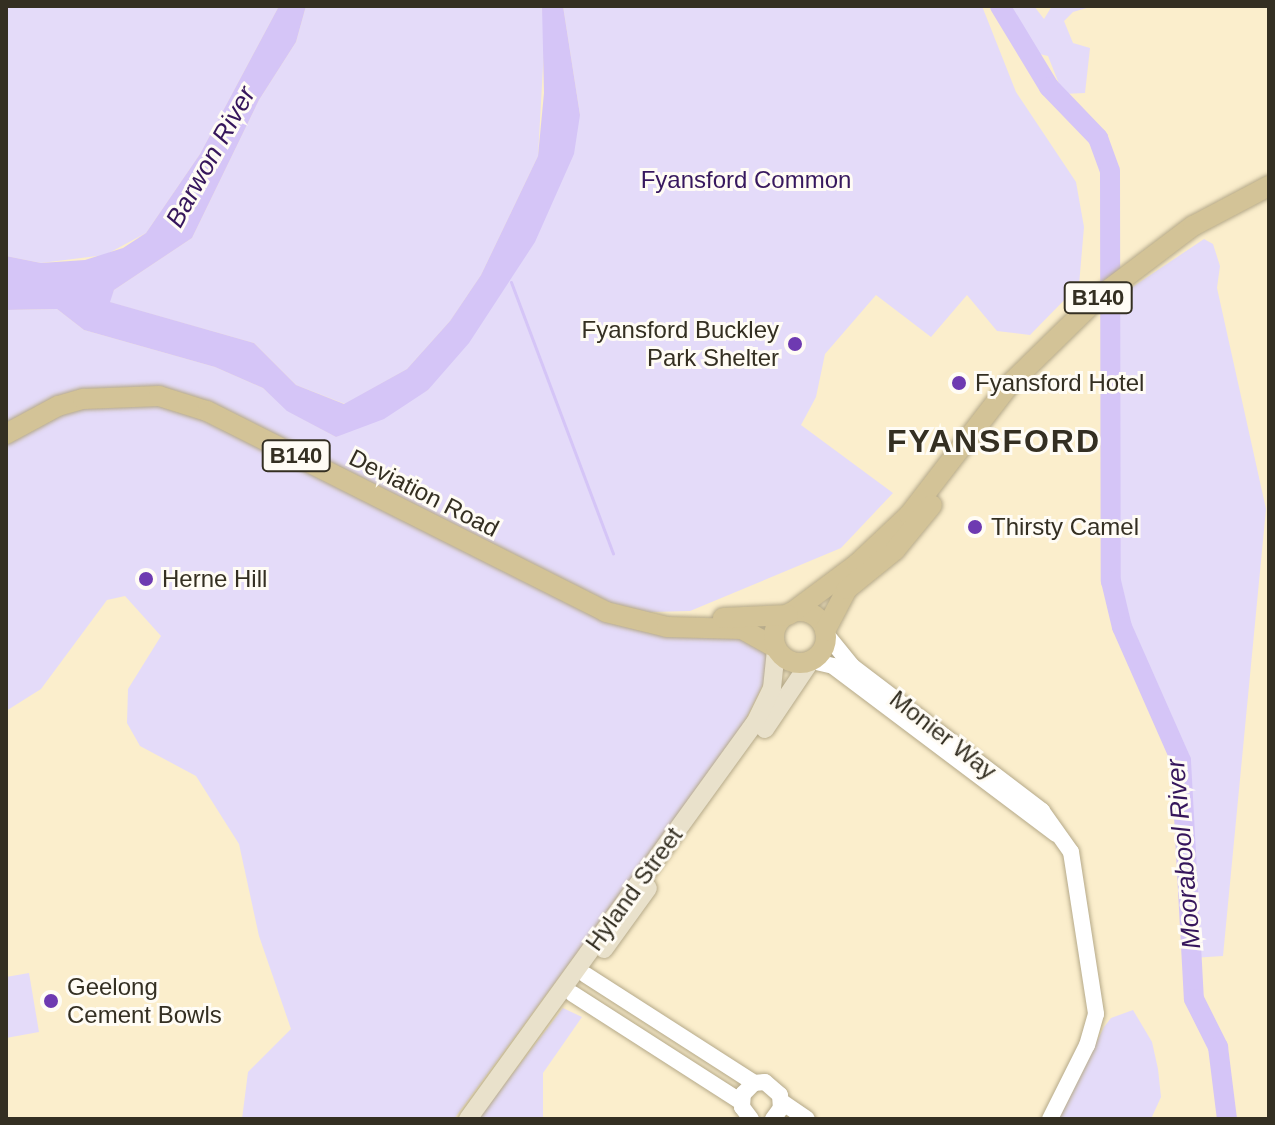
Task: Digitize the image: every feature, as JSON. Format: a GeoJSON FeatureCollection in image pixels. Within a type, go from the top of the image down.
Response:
{"type":"FeatureCollection","features":[{"type":"Feature","properties":{"kind":"main road","name":"B140"},"geometry":{"type":"LineString","coordinates":[[775,648],[791,662],[811,661],[822,650],[826,633],[847,589],[895,550],[971,442],[1042,353],[1159,249],[1269,186]]}},
{"type":"Feature","properties":{"kind":"main road","name":"Deviation Road"},"geometry":{"type":"LineString","coordinates":[[6,434],[58,406],[83,399],[159,396],[207,411],[574,597],[639,620],[678,628],[742,629],[775,648]]}},
{"type":"Feature","properties":{"kind":"main road","name":"B140"},"geometry":{"type":"LineString","coordinates":[[789,614],[857,564],[923,509]]}},
{"type":"Feature","properties":{"kind":"main road","name":"B140"},"geometry":{"type":"LineString","coordinates":[[789,614],[811,614],[826,633]]}},
{"type":"Feature","properties":{"kind":"main road","name":"Deviation Road"},"geometry":{"type":"LineString","coordinates":[[639,620],[789,614]]}},
{"type":"Feature","properties":{"kind":"main road"},"geometry":{"type":"LineString","coordinates":[[775,648],[775,627],[789,614]]}},
{"type":"Feature","properties":{"kind":"main road","name":"Hyland Street"},"geometry":{"type":"LineString","coordinates":[[468,1119],[576,982],[760,716],[774,682],[775,648]]}},
{"type":"Feature","properties":{"kind":"main road","name":"Hyland Street"},"geometry":{"type":"LineString","coordinates":[[476,1119],[811,661]]}},
{"type":"Feature","properties":{"kind":"street","name":"Monier Way"},"geometry":{"type":"LineString","coordinates":[[826,633],[852,666],[1061,836],[1079,879],[1096,1014],[1087,1045],[1050,1119]]}},
{"type":"Feature","properties":{"kind":"street","name":"Monier Way"},"geometry":{"type":"LineString","coordinates":[[811,661],[833,666],[960,755]]}},
{"type":"Feature","properties":{"kind":"street"},"geometry":{"type":"LineString","coordinates":[[576,982],[754,1083],[771,1085],[782,1102],[807,1119]]}},
{"type":"Feature","properties":{"kind":"street"},"geometry":{"type":"LineString","coordinates":[[576,982],[741,1102],[751,1119]]}},
{"type":"Feature","properties":{"kind":"street"},"geometry":{"type":"LineString","coordinates":[[741,1102],[754,1083]]}},
{"type":"Feature","properties":{"kind":"street"},"geometry":{"type":"LineString","coordinates":[[773,1119],[782,1102]]}},
{"type":"Feature","properties":{"kind":"green space"},"geometry":{"type":"Polygon","coordinates":[[[6,6],[279,6],[200,154],[146,233],[105,255],[41,263],[6,256],[6,6]]]}},
{"type":"Feature","properties":{"kind":"green space"},"geometry":{"type":"Polygon","coordinates":[[[306,6],[542,6],[545,31],[538,156],[481,275],[450,321],[407,369],[345,404],[296,385],[254,343],[109,302],[114,290],[192,238],[259,100],[296,42],[306,6]]]}},
{"type":"Feature","properties":{"kind":"green space","name":"Fyansford Common"},"geometry":{"type":"Polygon","coordinates":[[[563,6],[982,6],[1016,92],[1076,182],[1084,227],[1079,285],[1030,335],[997,331],[967,295],[931,337],[876,295],[825,354],[816,397],[801,425],[893,493],[841,548],[690,611],[652,612],[640,619],[731,628],[775,647],[769,672],[738,735],[454,1119],[242,1119],[248,1072],[291,1029],[259,936],[239,844],[196,776],[140,746],[127,723],[128,689],[161,636],[125,596],[107,600],[41,689],[6,711],[6,310],[57,309],[84,330],[215,367],[263,388],[288,411],[336,437],[428,390],[580,115],[563,6]]]}},
{"type":"Feature","properties":{"kind":"green space"},"geometry":{"type":"Polygon","coordinates":[[[1005,6],[1034,6],[1044,19],[1052,6],[1093,6],[1073,12],[1064,21],[1073,43],[1090,48],[1085,93],[1063,94],[1048,56],[1031,52],[1005,6]]]}},
{"type":"Feature","properties":{"kind":"green space"},"geometry":{"type":"Polygon","coordinates":[[[1204,239],[1213,244],[1220,266],[1217,288],[1266,509],[1223,956],[1192,958],[1181,761],[1172,734],[1134,675],[1116,566],[1116,298],[1204,239]]]}},
{"type":"Feature","properties":{"kind":"green space"},"geometry":{"type":"Polygon","coordinates":[[[29,973],[39,1032],[6,1038],[6,977],[29,973]]]}},
{"type":"Feature","properties":{"kind":"green space"},"geometry":{"type":"Polygon","coordinates":[[[563,1008],[582,1017],[543,1073],[543,1119],[478,1119],[563,1008]]]}},
{"type":"Feature","properties":{"kind":"green space"},"geometry":{"type":"Polygon","coordinates":[[[1133,1010],[1152,1042],[1158,1069],[1161,1097],[1151,1119],[1059,1119],[1104,1027],[1111,1018],[1133,1010]]]}},
{"type":"Feature","properties":{"kind":"water","name":"Barwon River"},"geometry":{"type":"Polygon","coordinates":[[[279,6],[306,6],[296,42],[259,100],[192,238],[114,290],[110,302],[254,343],[296,385],[344,404],[407,369],[450,321],[481,275],[538,156],[544,93],[542,6],[563,6],[580,115],[574,154],[535,242],[469,343],[428,390],[384,419],[336,437],[287,411],[263,388],[215,367],[84,330],[57,309],[6,310],[6,256],[41,263],[85,260],[123,248],[146,233],[200,154],[279,6]]]}},
{"type":"Feature","properties":{"kind":"waterway","name":"Moorabool River"},"geometry":{"type":"LineString","coordinates":[[1000,6],[1049,87],[1098,138],[1110,171],[1111,581],[1122,627],[1181,761],[1194,999],[1218,1047],[1227,1119]]}},
{"type":"Feature","properties":{"kind":"waterway"},"geometry":{"type":"LineString","coordinates":[[511,282],[613,554]]}},
{"type":"Feature","properties":{"kind":"place","name":"Fyansford Buckley Park Shelter"},"geometry":{"type":"Point","coordinates":[795,344]}},
{"type":"Feature","properties":{"kind":"place","name":"Fyansford Hotel"},"geometry":{"type":"Point","coordinates":[959,383]}},
{"type":"Feature","properties":{"kind":"place","name":"Thirsty Camel"},"geometry":{"type":"Point","coordinates":[975,527]}},
{"type":"Feature","properties":{"kind":"place","name":"Herne Hill"},"geometry":{"type":"Point","coordinates":[146,579]}},
{"type":"Feature","properties":{"kind":"place","name":"Geelong Cement Bowls"},"geometry":{"type":"Point","coordinates":[51,1001]}},
{"type":"Feature","properties":{"kind":"district","name":"FYANSFORD"},"geometry":{"type":"Point","coordinates":[994,441]}}]}
